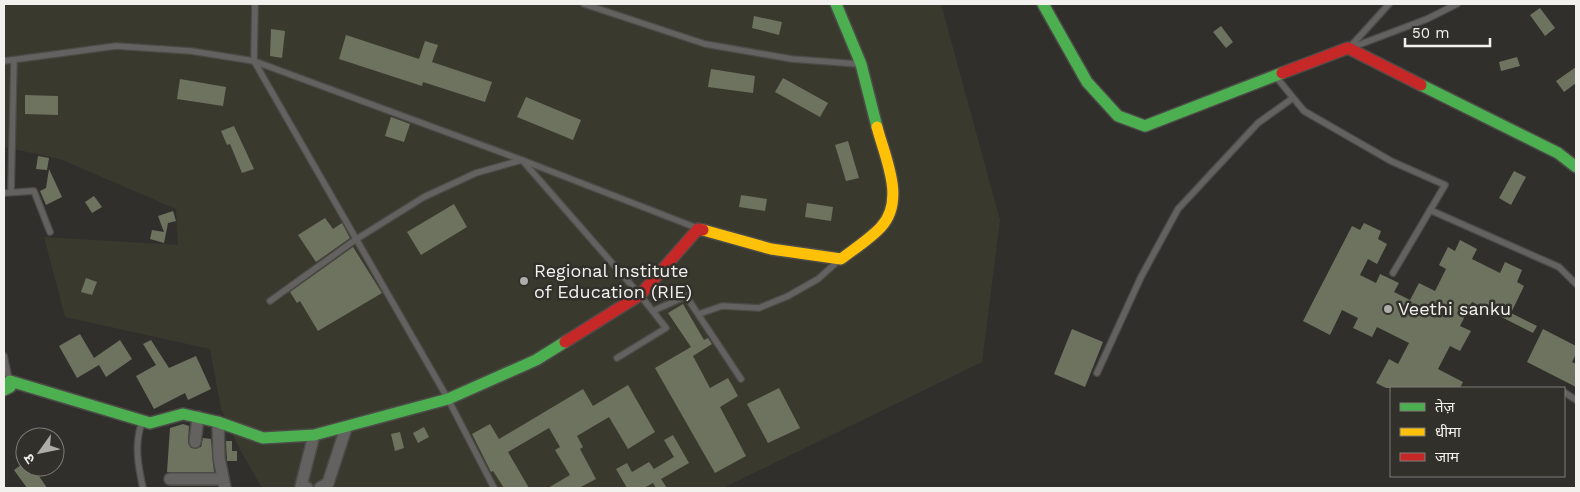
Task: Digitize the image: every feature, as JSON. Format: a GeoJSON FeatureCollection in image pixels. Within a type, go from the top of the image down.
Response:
{"type":"FeatureCollection","features":[{"type":"Feature","properties":{"kind":"street"},"geometry":{"type":"LineString","coordinates":[[7,385],[150,423],[183,414],[218,422],[263,438],[314,435],[346,428],[448,399],[536,360],[640,295],[698,229],[771,249],[841,260],[881,227],[893,208],[893,187],[860,64],[836,4]]}},
{"type":"Feature","properties":{"kind":"street"},"geometry":{"type":"LineString","coordinates":[[1043,4],[1087,82],[1118,116],[1144,126],[1348,48],[1558,153],[1576,167]]}},
{"type":"Feature","properties":{"kind":"street"},"geometry":{"type":"LineString","coordinates":[[196,442],[198,417]]}},
{"type":"Feature","properties":{"kind":"street"},"geometry":{"type":"LineString","coordinates":[[170,479],[224,484],[218,458],[218,422]]}},
{"type":"Feature","properties":{"kind":"street"},"geometry":{"type":"LineString","coordinates":[[320,488],[328,483],[346,428]]}},
{"type":"Feature","properties":{"kind":"street"},"geometry":{"type":"LineString","coordinates":[[307,488],[301,486],[314,435]]}},
{"type":"Feature","properties":{"kind":"lane"},"geometry":{"type":"LineString","coordinates":[[255,4],[254,61],[355,240],[448,399],[494,488]]}},
{"type":"Feature","properties":{"kind":"lane"},"geometry":{"type":"LineString","coordinates":[[584,4],[705,44],[792,59],[860,64]]}},
{"type":"Feature","properties":{"kind":"lane"},"geometry":{"type":"LineString","coordinates":[[1348,48],[1389,4]]}},
{"type":"Feature","properties":{"kind":"lane"},"geometry":{"type":"LineString","coordinates":[[1348,48],[1427,19],[1457,4]]}},
{"type":"Feature","properties":{"kind":"lane"},"geometry":{"type":"LineString","coordinates":[[4,61],[116,46],[191,51],[254,61],[522,160],[698,229]]}},
{"type":"Feature","properties":{"kind":"lane"},"geometry":{"type":"LineString","coordinates":[[11,192],[14,60]]}},
{"type":"Feature","properties":{"kind":"lane"},"geometry":{"type":"LineString","coordinates":[[1276,76],[1304,111],[1391,161],[1445,185],[1393,273]]}},
{"type":"Feature","properties":{"kind":"lane"},"geometry":{"type":"LineString","coordinates":[[1097,373],[1141,277],[1178,209],[1258,123],[1293,98]]}},
{"type":"Feature","properties":{"kind":"lane"},"geometry":{"type":"LineString","coordinates":[[270,301],[355,240],[424,197],[476,173],[522,160]]}},
{"type":"Feature","properties":{"kind":"lane"},"geometry":{"type":"LineString","coordinates":[[522,160],[640,295],[666,328],[617,358]]}},
{"type":"Feature","properties":{"kind":"lane"},"geometry":{"type":"LineString","coordinates":[[4,193],[34,191],[50,232]]}},
{"type":"Feature","properties":{"kind":"lane"},"geometry":{"type":"LineString","coordinates":[[1430,210],[1559,267],[1576,284]]}},
{"type":"Feature","properties":{"kind":"lane"},"geometry":{"type":"LineString","coordinates":[[699,314],[722,306],[759,308],[788,296],[818,279],[841,260]]}},
{"type":"Feature","properties":{"kind":"lane"},"geometry":{"type":"LineString","coordinates":[[653,311],[686,296],[741,379]]}},
{"type":"Feature","properties":{"kind":"lane"},"geometry":{"type":"LineString","coordinates":[[4,356],[7,385]]}},
{"type":"Feature","properties":{"kind":"lane"},"geometry":{"type":"LineString","coordinates":[[1565,393],[1576,400]]}},
{"type":"Feature","properties":{"kind":"lane"},"geometry":{"type":"LineString","coordinates":[[143,420],[136,436],[138,463],[143,488]]}},
{"type":"Feature","properties":{"kind":"shaded area","name":"Regional Institute of Education (RIE)"},"geometry":{"type":"Polygon","coordinates":[[[4,4],[941,4],[1000,220],[982,362],[723,488],[262,488],[237,444],[221,408],[210,349],[65,317],[44,237],[178,245],[176,209],[60,159],[4,147],[4,4]]]}},
{"type":"Feature","properties":{"kind":"building"},"geometry":{"type":"Polygon","coordinates":[[[1540,8],[1555,28],[1545,36],[1530,15],[1540,8]]]}},
{"type":"Feature","properties":{"kind":"building"},"geometry":{"type":"Polygon","coordinates":[[[754,16],[782,22],[779,35],[752,28],[754,16]]]}},
{"type":"Feature","properties":{"kind":"building"},"geometry":{"type":"Polygon","coordinates":[[[1221,26],[1233,42],[1226,48],[1213,32],[1221,26]]]}},
{"type":"Feature","properties":{"kind":"building"},"geometry":{"type":"Polygon","coordinates":[[[271,29],[285,31],[282,58],[270,56],[271,29]]]}},
{"type":"Feature","properties":{"kind":"building"},"geometry":{"type":"Polygon","coordinates":[[[346,35],[419,59],[425,41],[438,45],[432,62],[492,82],[485,102],[423,82],[422,86],[339,59],[346,35]]]}},
{"type":"Feature","properties":{"kind":"building"},"geometry":{"type":"Polygon","coordinates":[[[1517,57],[1520,66],[1501,71],[1499,62],[1517,57]]]}},
{"type":"Feature","properties":{"kind":"building"},"geometry":{"type":"Polygon","coordinates":[[[1576,67],[1576,83],[1564,92],[1556,81],[1576,67]]]}},
{"type":"Feature","properties":{"kind":"building"},"geometry":{"type":"Polygon","coordinates":[[[711,69],[755,76],[753,93],[708,87],[711,69]]]}},
{"type":"Feature","properties":{"kind":"building"},"geometry":{"type":"Polygon","coordinates":[[[783,78],[828,103],[820,117],[775,92],[783,78]]]}},
{"type":"Feature","properties":{"kind":"building"},"geometry":{"type":"Polygon","coordinates":[[[180,79],[226,87],[223,106],[177,99],[180,79]]]}},
{"type":"Feature","properties":{"kind":"building"},"geometry":{"type":"Polygon","coordinates":[[[25,95],[58,96],[58,115],[25,114],[25,95]]]}},
{"type":"Feature","properties":{"kind":"building"},"geometry":{"type":"Polygon","coordinates":[[[526,97],[581,120],[573,140],[517,117],[526,97]]]}},
{"type":"Feature","properties":{"kind":"building"},"geometry":{"type":"Polygon","coordinates":[[[391,117],[410,124],[404,142],[385,136],[391,117]]]}},
{"type":"Feature","properties":{"kind":"building"},"geometry":{"type":"Polygon","coordinates":[[[234,126],[254,169],[242,173],[230,144],[227,145],[221,131],[234,126]]]}},
{"type":"Feature","properties":{"kind":"building"},"geometry":{"type":"Polygon","coordinates":[[[848,141],[859,178],[846,181],[835,145],[848,141]]]}},
{"type":"Feature","properties":{"kind":"building"},"geometry":{"type":"Polygon","coordinates":[[[38,156],[49,158],[47,170],[36,169],[38,156]]]}},
{"type":"Feature","properties":{"kind":"building"},"geometry":{"type":"Polygon","coordinates":[[[49,169],[62,197],[46,205],[40,191],[46,188],[49,169]]]}},
{"type":"Feature","properties":{"kind":"building"},"geometry":{"type":"Polygon","coordinates":[[[1514,171],[1526,177],[1511,205],[1499,198],[1514,171]]]}},
{"type":"Feature","properties":{"kind":"building"},"geometry":{"type":"Polygon","coordinates":[[[741,195],[767,199],[765,211],[739,207],[741,195]]]}},
{"type":"Feature","properties":{"kind":"building"},"geometry":{"type":"Polygon","coordinates":[[[94,196],[102,207],[92,213],[85,202],[94,196]]]}},
{"type":"Feature","properties":{"kind":"building"},"geometry":{"type":"Polygon","coordinates":[[[807,203],[833,207],[831,221],[805,217],[807,203]]]}},
{"type":"Feature","properties":{"kind":"building"},"geometry":{"type":"Polygon","coordinates":[[[454,204],[467,227],[421,255],[407,232],[454,204]]]}},
{"type":"Feature","properties":{"kind":"building"},"geometry":{"type":"Polygon","coordinates":[[[173,211],[176,221],[168,223],[164,243],[150,239],[152,230],[164,232],[158,216],[173,211]]]}},
{"type":"Feature","properties":{"kind":"building"},"geometry":{"type":"Polygon","coordinates":[[[325,218],[333,229],[342,223],[350,238],[316,262],[298,235],[325,218]]]}},
{"type":"Feature","properties":{"kind":"building","name":"Veethi sanku"},"geometry":{"type":"Polygon","coordinates":[[[1364,223],[1381,231],[1378,239],[1387,244],[1377,264],[1368,259],[1360,275],[1376,283],[1380,274],[1399,283],[1394,292],[1410,300],[1419,283],[1435,291],[1446,269],[1439,265],[1448,247],[1455,251],[1460,240],[1477,249],[1472,259],[1500,273],[1505,262],[1522,270],[1517,282],[1524,286],[1511,313],[1537,326],[1533,333],[1472,302],[1460,326],[1471,331],[1460,351],[1450,346],[1438,369],[1463,382],[1460,387],[1386,388],[1376,383],[1389,359],[1398,364],[1409,343],[1377,327],[1372,337],[1353,328],[1358,318],[1342,310],[1330,335],[1303,321],[1352,226],[1360,230],[1364,223]]]}},
{"type":"Feature","properties":{"kind":"building"},"geometry":{"type":"Polygon","coordinates":[[[353,247],[382,293],[318,331],[300,301],[297,303],[290,292],[353,247]]]}},
{"type":"Feature","properties":{"kind":"building"},"geometry":{"type":"Polygon","coordinates":[[[86,278],[97,282],[92,295],[81,292],[86,278]]]}},
{"type":"Feature","properties":{"kind":"building"},"geometry":{"type":"Polygon","coordinates":[[[683,304],[704,340],[708,338],[712,344],[693,356],[710,388],[728,378],[738,396],[720,407],[746,456],[715,473],[655,368],[691,347],[668,313],[683,304]]]}},
{"type":"Feature","properties":{"kind":"building"},"geometry":{"type":"Polygon","coordinates":[[[1072,329],[1103,342],[1085,387],[1054,374],[1072,329]]]}},
{"type":"Feature","properties":{"kind":"building"},"geometry":{"type":"Polygon","coordinates":[[[1543,329],[1576,346],[1576,354],[1572,362],[1576,364],[1576,387],[1527,362],[1543,329]]]}},
{"type":"Feature","properties":{"kind":"building"},"geometry":{"type":"Polygon","coordinates":[[[80,334],[94,358],[120,340],[132,359],[106,377],[99,365],[77,378],[59,346],[80,334]]]}},
{"type":"Feature","properties":{"kind":"building"},"geometry":{"type":"Polygon","coordinates":[[[151,340],[169,368],[196,356],[211,389],[188,400],[185,393],[154,409],[136,376],[156,365],[143,344],[151,340]]]}},
{"type":"Feature","properties":{"kind":"building"},"geometry":{"type":"Polygon","coordinates":[[[628,385],[655,432],[628,449],[609,417],[577,436],[583,447],[580,449],[596,479],[579,488],[548,488],[570,475],[555,450],[560,447],[549,428],[508,452],[529,488],[504,488],[493,471],[491,472],[472,434],[490,424],[499,439],[583,389],[593,406],[628,385]]]}},
{"type":"Feature","properties":{"kind":"building"},"geometry":{"type":"Polygon","coordinates":[[[779,388],[800,428],[768,443],[747,404],[779,388]]]}},
{"type":"Feature","properties":{"kind":"building"},"geometry":{"type":"Polygon","coordinates":[[[183,424],[189,426],[188,442],[191,448],[201,447],[203,438],[211,439],[214,472],[167,472],[170,428],[183,424]]]}},
{"type":"Feature","properties":{"kind":"building"},"geometry":{"type":"Polygon","coordinates":[[[424,427],[429,437],[418,443],[413,433],[424,427]]]}},
{"type":"Feature","properties":{"kind":"building"},"geometry":{"type":"Polygon","coordinates":[[[400,432],[404,448],[395,451],[391,434],[400,432]]]}},
{"type":"Feature","properties":{"kind":"building"},"geometry":{"type":"Polygon","coordinates":[[[673,435],[689,463],[661,479],[667,488],[656,488],[653,483],[644,488],[627,488],[616,469],[627,463],[632,472],[649,462],[654,469],[674,457],[664,440],[673,435]]]}},
{"type":"Feature","properties":{"kind":"building"},"geometry":{"type":"Polygon","coordinates":[[[226,441],[232,441],[232,451],[237,451],[237,461],[227,461],[226,441]]]}},
{"type":"Feature","properties":{"kind":"building"},"geometry":{"type":"Polygon","coordinates":[[[19,477],[40,477],[47,488],[27,488],[19,477]]]}},
{"type":"Feature","properties":{"kind":"traffic: fast"},"geometry":{"type":"LineString","coordinates":[[836,4],[861,64],[877,127]]}},
{"type":"Feature","properties":{"kind":"traffic: fast"},"geometry":{"type":"LineString","coordinates":[[1043,4],[1087,82],[1118,116],[1145,126],[1282,73]]}},
{"type":"Feature","properties":{"kind":"traffic: fast"},"geometry":{"type":"LineString","coordinates":[[1421,85],[1558,153],[1576,167]]}},
{"type":"Feature","properties":{"kind":"traffic: fast"},"geometry":{"type":"LineString","coordinates":[[4,390],[10,387],[10,381],[150,423],[183,414],[218,422],[263,438],[314,435],[448,399],[536,360],[565,342]]}},
{"type":"Feature","properties":{"kind":"traffic: slow"},"geometry":{"type":"LineString","coordinates":[[703,230],[771,249],[841,259],[881,227],[888,216],[892,204],[891,178],[877,127]]}},
{"type":"Feature","properties":{"kind":"traffic: jam"},"geometry":{"type":"LineString","coordinates":[[1282,73],[1348,48],[1421,85]]}},
{"type":"Feature","properties":{"kind":"traffic: jam"},"geometry":{"type":"LineString","coordinates":[[565,342],[640,295],[698,229],[703,230]]}},
{"type":"Feature","properties":{"kind":"place","name":"Regional Institute of Education (RIE)"},"geometry":{"type":"Point","coordinates":[524,281]}},
{"type":"Feature","properties":{"kind":"place","name":"Veethi sanku"},"geometry":{"type":"Point","coordinates":[1388,309]}}]}
